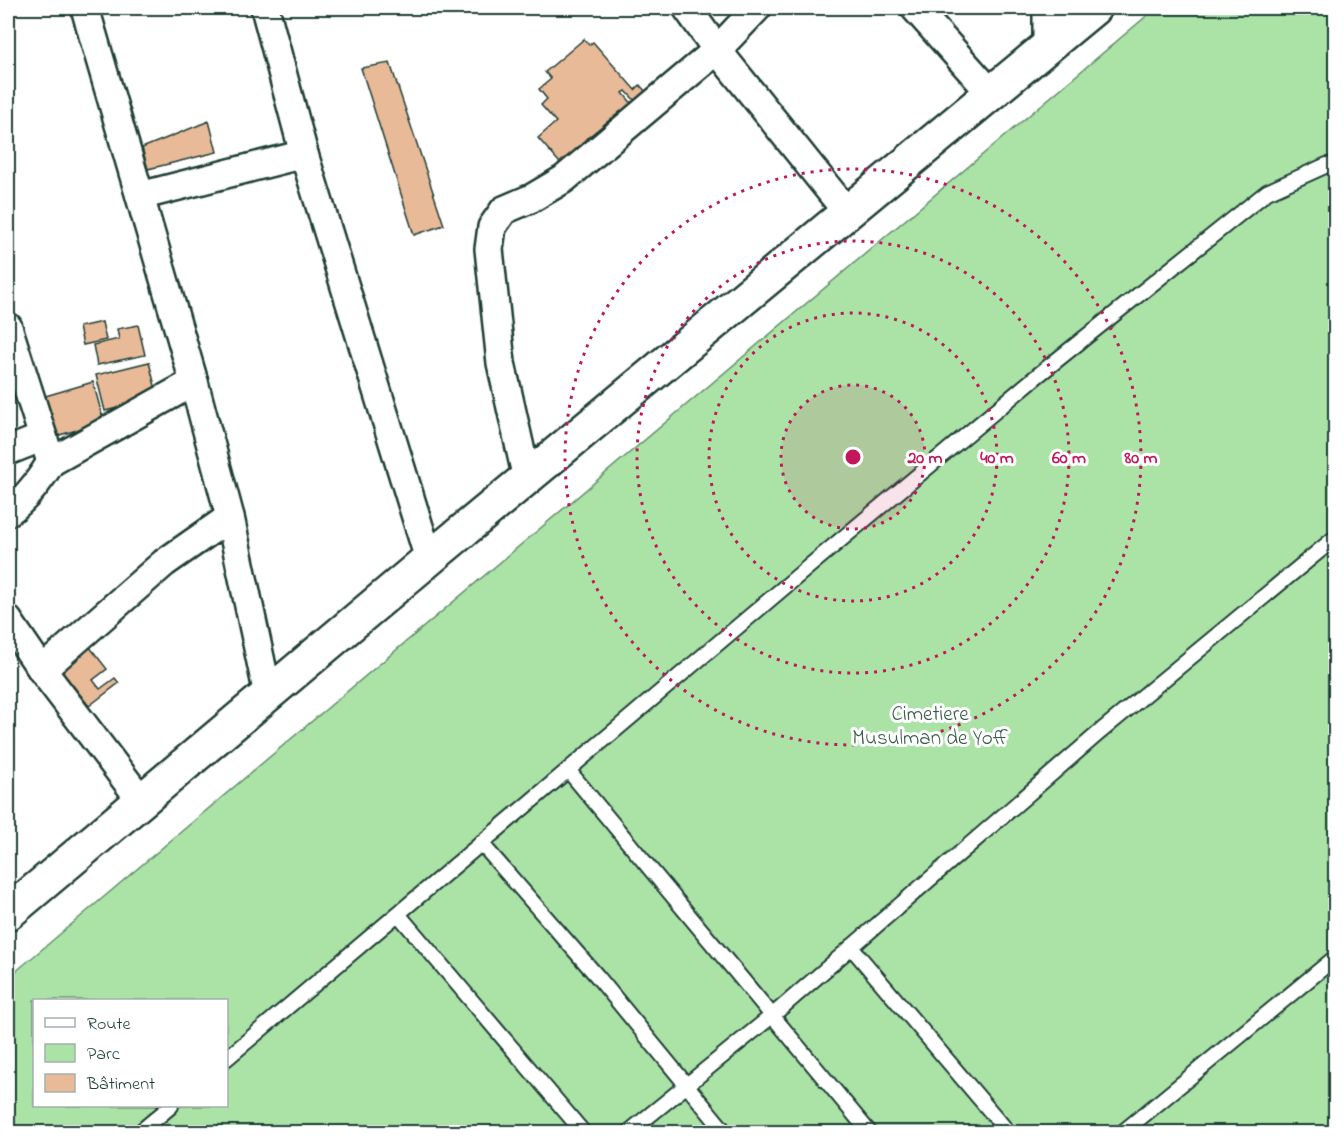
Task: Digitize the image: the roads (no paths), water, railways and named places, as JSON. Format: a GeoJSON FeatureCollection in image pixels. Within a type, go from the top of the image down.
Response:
{"type":"FeatureCollection","features":[{"type":"Feature","properties":{"kind":"street"},"geometry":{"type":"LineString","coordinates":[[85,8],[194,382],[230,517],[268,695]]}},
{"type":"Feature","properties":{"kind":"street"},"geometry":{"type":"LineString","coordinates":[[265,8],[304,154],[429,559]]}},
{"type":"Feature","properties":{"kind":"street"},"geometry":{"type":"LineString","coordinates":[[687,8],[717,50],[847,212]]}},
{"type":"Feature","properties":{"kind":"street"},"geometry":{"type":"LineString","coordinates":[[527,479],[501,363],[489,249],[492,227],[504,210],[532,198],[564,179],[717,50],[757,8]]}},
{"type":"Feature","properties":{"kind":"street"},"geometry":{"type":"LineString","coordinates":[[915,8],[990,92]]}},
{"type":"Feature","properties":{"kind":"street"},"geometry":{"type":"LineString","coordinates":[[1047,8],[1047,48]]}},
{"type":"Feature","properties":{"kind":"street"},"geometry":{"type":"LineString","coordinates":[[8,913],[429,559],[1094,8]]}},
{"type":"Feature","properties":{"kind":"street"},"geometry":{"type":"LineString","coordinates":[[140,196],[304,154]]}},
{"type":"Feature","properties":{"kind":"street"},"geometry":{"type":"LineString","coordinates":[[8,327],[51,462]]}},
{"type":"Feature","properties":{"kind":"street"},"geometry":{"type":"LineString","coordinates":[[8,512],[17,506],[38,483],[51,462],[194,382]]}},
{"type":"Feature","properties":{"kind":"street"},"geometry":{"type":"LineString","coordinates":[[8,451],[43,437]]}},
{"type":"Feature","properties":{"kind":"street"},"geometry":{"type":"LineString","coordinates":[[42,670],[164,563],[230,517]]}},
{"type":"Feature","properties":{"kind":"street"},"geometry":{"type":"LineString","coordinates":[[12,636],[42,670],[141,800]]}},
{"type":"Feature","properties":{"kind":"lane"},"geometry":{"type":"LineString","coordinates":[[228,1057],[1037,376],[1216,231],[1267,192],[1327,165],[1335,166]]}},
{"type":"Feature","properties":{"kind":"lane"},"geometry":{"type":"LineString","coordinates":[[629,1132],[772,1015],[1101,730],[1335,537]]}},
{"type":"Feature","properties":{"kind":"lane"},"geometry":{"type":"LineString","coordinates":[[568,770],[869,1132]]}},
{"type":"Feature","properties":{"kind":"lane"},"geometry":{"type":"LineString","coordinates":[[481,843],[597,976],[725,1132]]}},
{"type":"Feature","properties":{"kind":"lane"},"geometry":{"type":"LineString","coordinates":[[398,914],[583,1132]]}},
{"type":"Feature","properties":{"kind":"lane"},"geometry":{"type":"LineString","coordinates":[[851,947],[1008,1132]]}},
{"type":"Feature","properties":{"kind":"lane"},"geometry":{"type":"LineString","coordinates":[[1123,1132],[1335,957]]}},
{"type":"Feature","properties":{"kind":"lane"},"geometry":{"type":"LineString","coordinates":[[140,1132],[170,1107]]}},
{"type":"Feature","properties":{"kind":"park label","name":"Cimetiere Musulman de Yoff"},"geometry":{"type":"Point","coordinates":[930,727]}}]}
